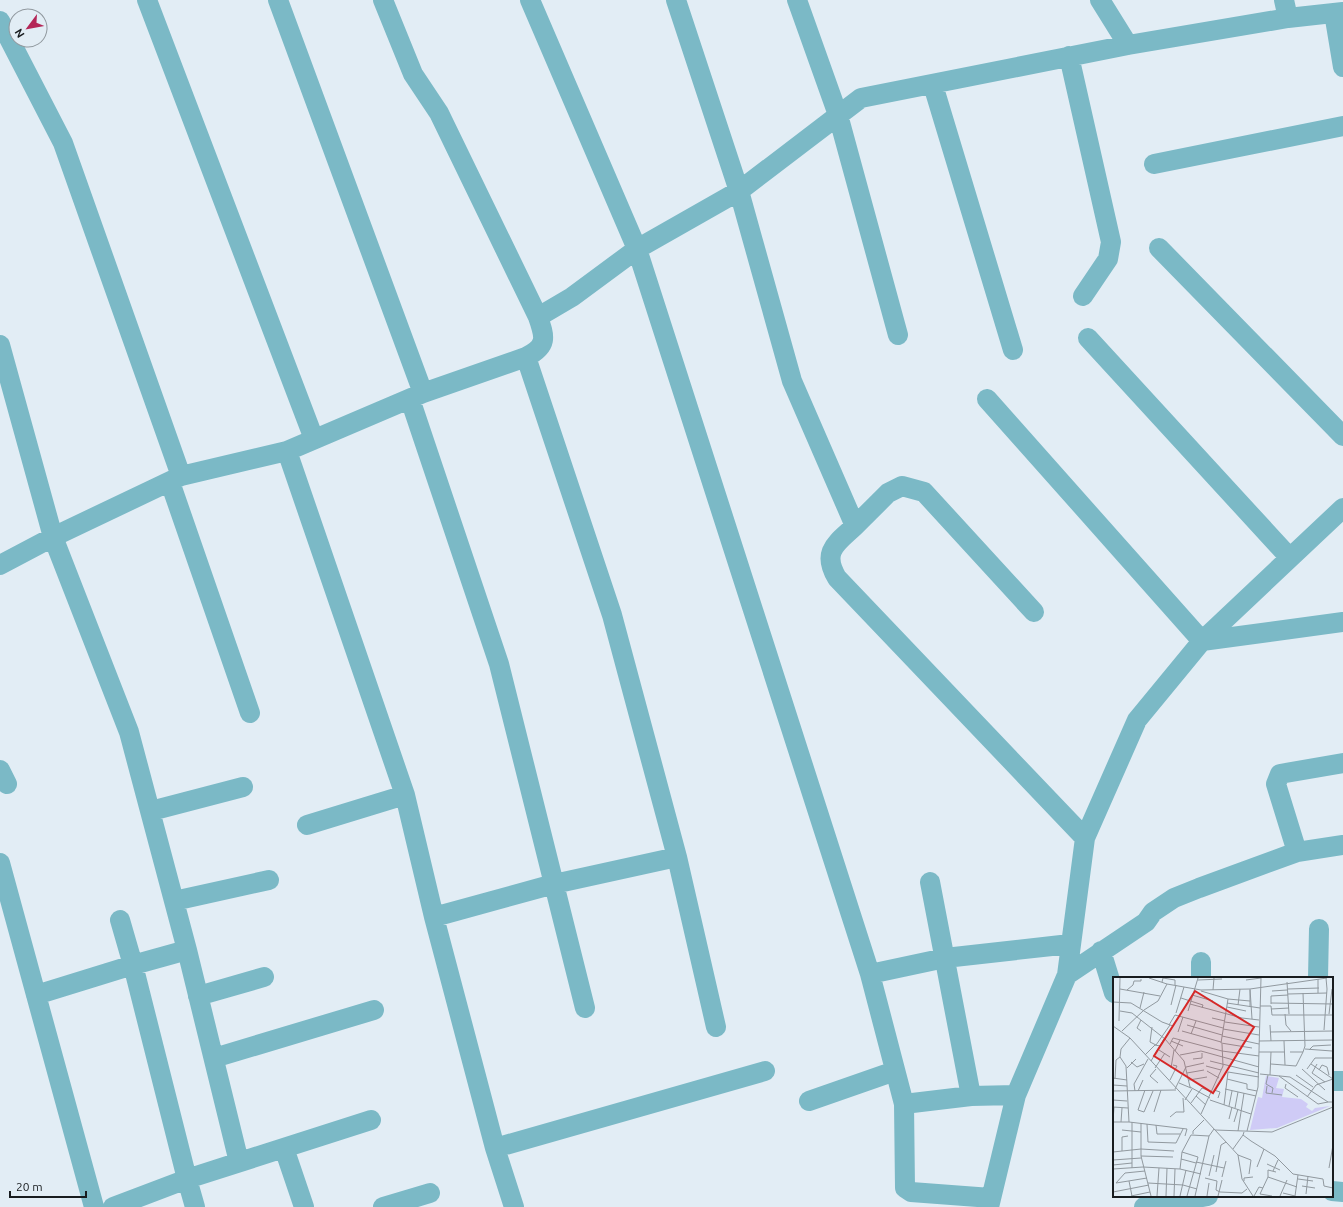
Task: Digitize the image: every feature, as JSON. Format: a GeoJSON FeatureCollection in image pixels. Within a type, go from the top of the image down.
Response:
{"type":"FeatureCollection","features":[{"type":"Feature","properties":{"kind":"street"},"geometry":{"type":"LineString","coordinates":[[147,0],[314,439]]}},
{"type":"Feature","properties":{"kind":"street"},"geometry":{"type":"LineString","coordinates":[[278,0],[417,396],[499,664],[585,1008]]}},
{"type":"Feature","properties":{"kind":"street"},"geometry":{"type":"LineString","coordinates":[[0,566],[53,537],[175,479],[287,451],[417,396],[526,357],[536,352],[542,344],[545,335],[538,317],[439,113],[412,74],[383,0]]}},
{"type":"Feature","properties":{"kind":"street"},"geometry":{"type":"LineString","coordinates":[[530,0],[637,249],[870,974],[904,1104],[905,1188],[907,1190],[911,1192],[990,1203],[1016,1094],[1067,975],[1085,838],[1137,720],[1202,641],[1343,508]]}},
{"type":"Feature","properties":{"kind":"street"},"geometry":{"type":"LineString","coordinates":[[676,0],[739,191],[792,381],[855,526]]}},
{"type":"Feature","properties":{"kind":"street"},"geometry":{"type":"LineString","coordinates":[[797,0],[838,116],[898,335]]}},
{"type":"Feature","properties":{"kind":"street"},"geometry":{"type":"LineString","coordinates":[[1100,0],[1128,45]]}},
{"type":"Feature","properties":{"kind":"street"},"geometry":{"type":"LineString","coordinates":[[538,317],[572,297],[637,249],[739,191],[861,98],[934,85],[1128,45],[1286,9],[1338,13],[1343,67]]}},
{"type":"Feature","properties":{"kind":"street"},"geometry":{"type":"LineString","coordinates":[[0,21],[63,143],[175,479],[250,713]]}},
{"type":"Feature","properties":{"kind":"street"},"geometry":{"type":"LineString","coordinates":[[1069,56],[1111,242],[1108,260],[1083,296]]}},
{"type":"Feature","properties":{"kind":"street"},"geometry":{"type":"LineString","coordinates":[[934,85],[1013,350]]}},
{"type":"Feature","properties":{"kind":"street"},"geometry":{"type":"LineString","coordinates":[[1154,164],[1343,126]]}},
{"type":"Feature","properties":{"kind":"street"},"geometry":{"type":"LineString","coordinates":[[1160,248],[1343,436]]}},
{"type":"Feature","properties":{"kind":"street"},"geometry":{"type":"LineString","coordinates":[[1088,338],[1290,558]]}},
{"type":"Feature","properties":{"kind":"street"},"geometry":{"type":"LineString","coordinates":[[0,345],[53,537],[129,732],[151,811],[239,1162]]}},
{"type":"Feature","properties":{"kind":"street"},"geometry":{"type":"LineString","coordinates":[[526,357],[612,615],[677,857],[716,1028]]}},
{"type":"Feature","properties":{"kind":"street"},"geometry":{"type":"LineString","coordinates":[[987,399],[1202,641]]}},
{"type":"Feature","properties":{"kind":"street"},"geometry":{"type":"LineString","coordinates":[[287,451],[405,795],[434,917],[494,1148],[514,1207]]}},
{"type":"Feature","properties":{"kind":"street"},"geometry":{"type":"LineString","coordinates":[[1034,612],[924,492],[902,486],[888,493],[833,546],[830,554],[833,570],[837,578],[1085,838]]}},
{"type":"Feature","properties":{"kind":"street"},"geometry":{"type":"LineString","coordinates":[[1202,641],[1343,622]]}},
{"type":"Feature","properties":{"kind":"street"},"geometry":{"type":"LineString","coordinates":[[1297,852],[1276,784],[1280,774],[1343,763]]}},
{"type":"Feature","properties":{"kind":"street"},"geometry":{"type":"LineString","coordinates":[[151,811],[243,787]]}},
{"type":"Feature","properties":{"kind":"street"},"geometry":{"type":"LineString","coordinates":[[308,825],[405,795]]}},
{"type":"Feature","properties":{"kind":"street"},"geometry":{"type":"LineString","coordinates":[[1067,975],[1101,950],[1146,922],[1153,912],[1174,898],[1297,852],[1343,846]]}},
{"type":"Feature","properties":{"kind":"street"},"geometry":{"type":"LineString","coordinates":[[434,917],[554,884],[677,857]]}},
{"type":"Feature","properties":{"kind":"street"},"geometry":{"type":"LineString","coordinates":[[0,863],[94,1207]]}},
{"type":"Feature","properties":{"kind":"street"},"geometry":{"type":"LineString","coordinates":[[174,901],[269,880]]}},
{"type":"Feature","properties":{"kind":"street"},"geometry":{"type":"LineString","coordinates":[[930,882],[971,1096]]}},
{"type":"Feature","properties":{"kind":"street"},"geometry":{"type":"LineString","coordinates":[[120,920],[133,965],[195,1207]]}},
{"type":"Feature","properties":{"kind":"street"},"geometry":{"type":"LineString","coordinates":[[1318,977],[1319,929]]}},
{"type":"Feature","properties":{"kind":"street"},"geometry":{"type":"LineString","coordinates":[[870,974],[945,958],[1070,944]]}},
{"type":"Feature","properties":{"kind":"street"},"geometry":{"type":"LineString","coordinates":[[36,995],[186,950]]}},
{"type":"Feature","properties":{"kind":"street"},"geometry":{"type":"LineString","coordinates":[[1101,950],[1113,990]]}},
{"type":"Feature","properties":{"kind":"street"},"geometry":{"type":"LineString","coordinates":[[198,996],[264,977]]}},
{"type":"Feature","properties":{"kind":"street"},"geometry":{"type":"LineString","coordinates":[[214,1058],[374,1010]]}},
{"type":"Feature","properties":{"kind":"street"},"geometry":{"type":"LineString","coordinates":[[494,1148],[765,1071]]}},
{"type":"Feature","properties":{"kind":"street"},"geometry":{"type":"LineString","coordinates":[[809,1101],[895,1071]]}},
{"type":"Feature","properties":{"kind":"street"},"geometry":{"type":"LineString","coordinates":[[904,1104],[971,1096],[1016,1094]]}},
{"type":"Feature","properties":{"kind":"street"},"geometry":{"type":"LineString","coordinates":[[114,1207],[187,1179],[371,1120]]}},
{"type":"Feature","properties":{"kind":"street"},"geometry":{"type":"LineString","coordinates":[[284,1148],[304,1207]]}},
{"type":"Feature","properties":{"kind":"street"},"geometry":{"type":"LineString","coordinates":[[1333,1191],[1343,1192]]}},
{"type":"Feature","properties":{"kind":"street"},"geometry":{"type":"LineString","coordinates":[[383,1207],[430,1193]]}},
{"type":"Feature","properties":{"kind":"street"},"geometry":{"type":"LineString","coordinates":[[1144,1207],[1202,1197]]}}]}
